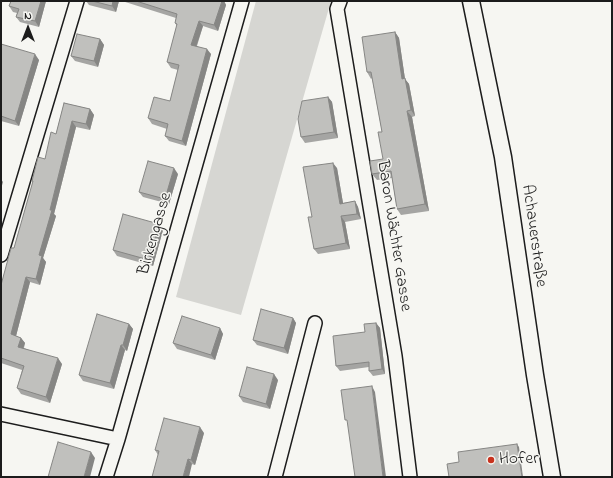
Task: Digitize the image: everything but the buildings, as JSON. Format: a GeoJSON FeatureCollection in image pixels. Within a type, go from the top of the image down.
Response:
{"type":"FeatureCollection","features":[{"type":"Feature","properties":{"kind":"street"},"geometry":{"type":"LineString","coordinates":[[1,255],[77,1]]}},
{"type":"Feature","properties":{"kind":"street","name":"Birkengasse"},"geometry":{"type":"LineString","coordinates":[[106,477],[242,1]]}},
{"type":"Feature","properties":{"kind":"street","name":"Baron Wächter Gasse"},"geometry":{"type":"LineString","coordinates":[[340,1],[337,9],[394,356],[410,477]]}},
{"type":"Feature","properties":{"kind":"street","name":"Achauerstraße"},"geometry":{"type":"LineString","coordinates":[[471,1],[503,157],[535,375],[552,477]]}},
{"type":"Feature","properties":{"kind":"street"},"geometry":{"type":"LineString","coordinates":[[275,477],[315,323]]}},
{"type":"Feature","properties":{"kind":"street"},"geometry":{"type":"LineString","coordinates":[[1,414],[118,439]]}},
{"type":"Feature","properties":{"kind":"shaded area"},"geometry":{"type":"Polygon","coordinates":[[[256,1],[331,1],[241,315],[176,297],[256,1]]]}},
{"type":"Feature","properties":{"kind":"place","name":"Hofer"},"geometry":{"type":"Point","coordinates":[491,460]}}]}
